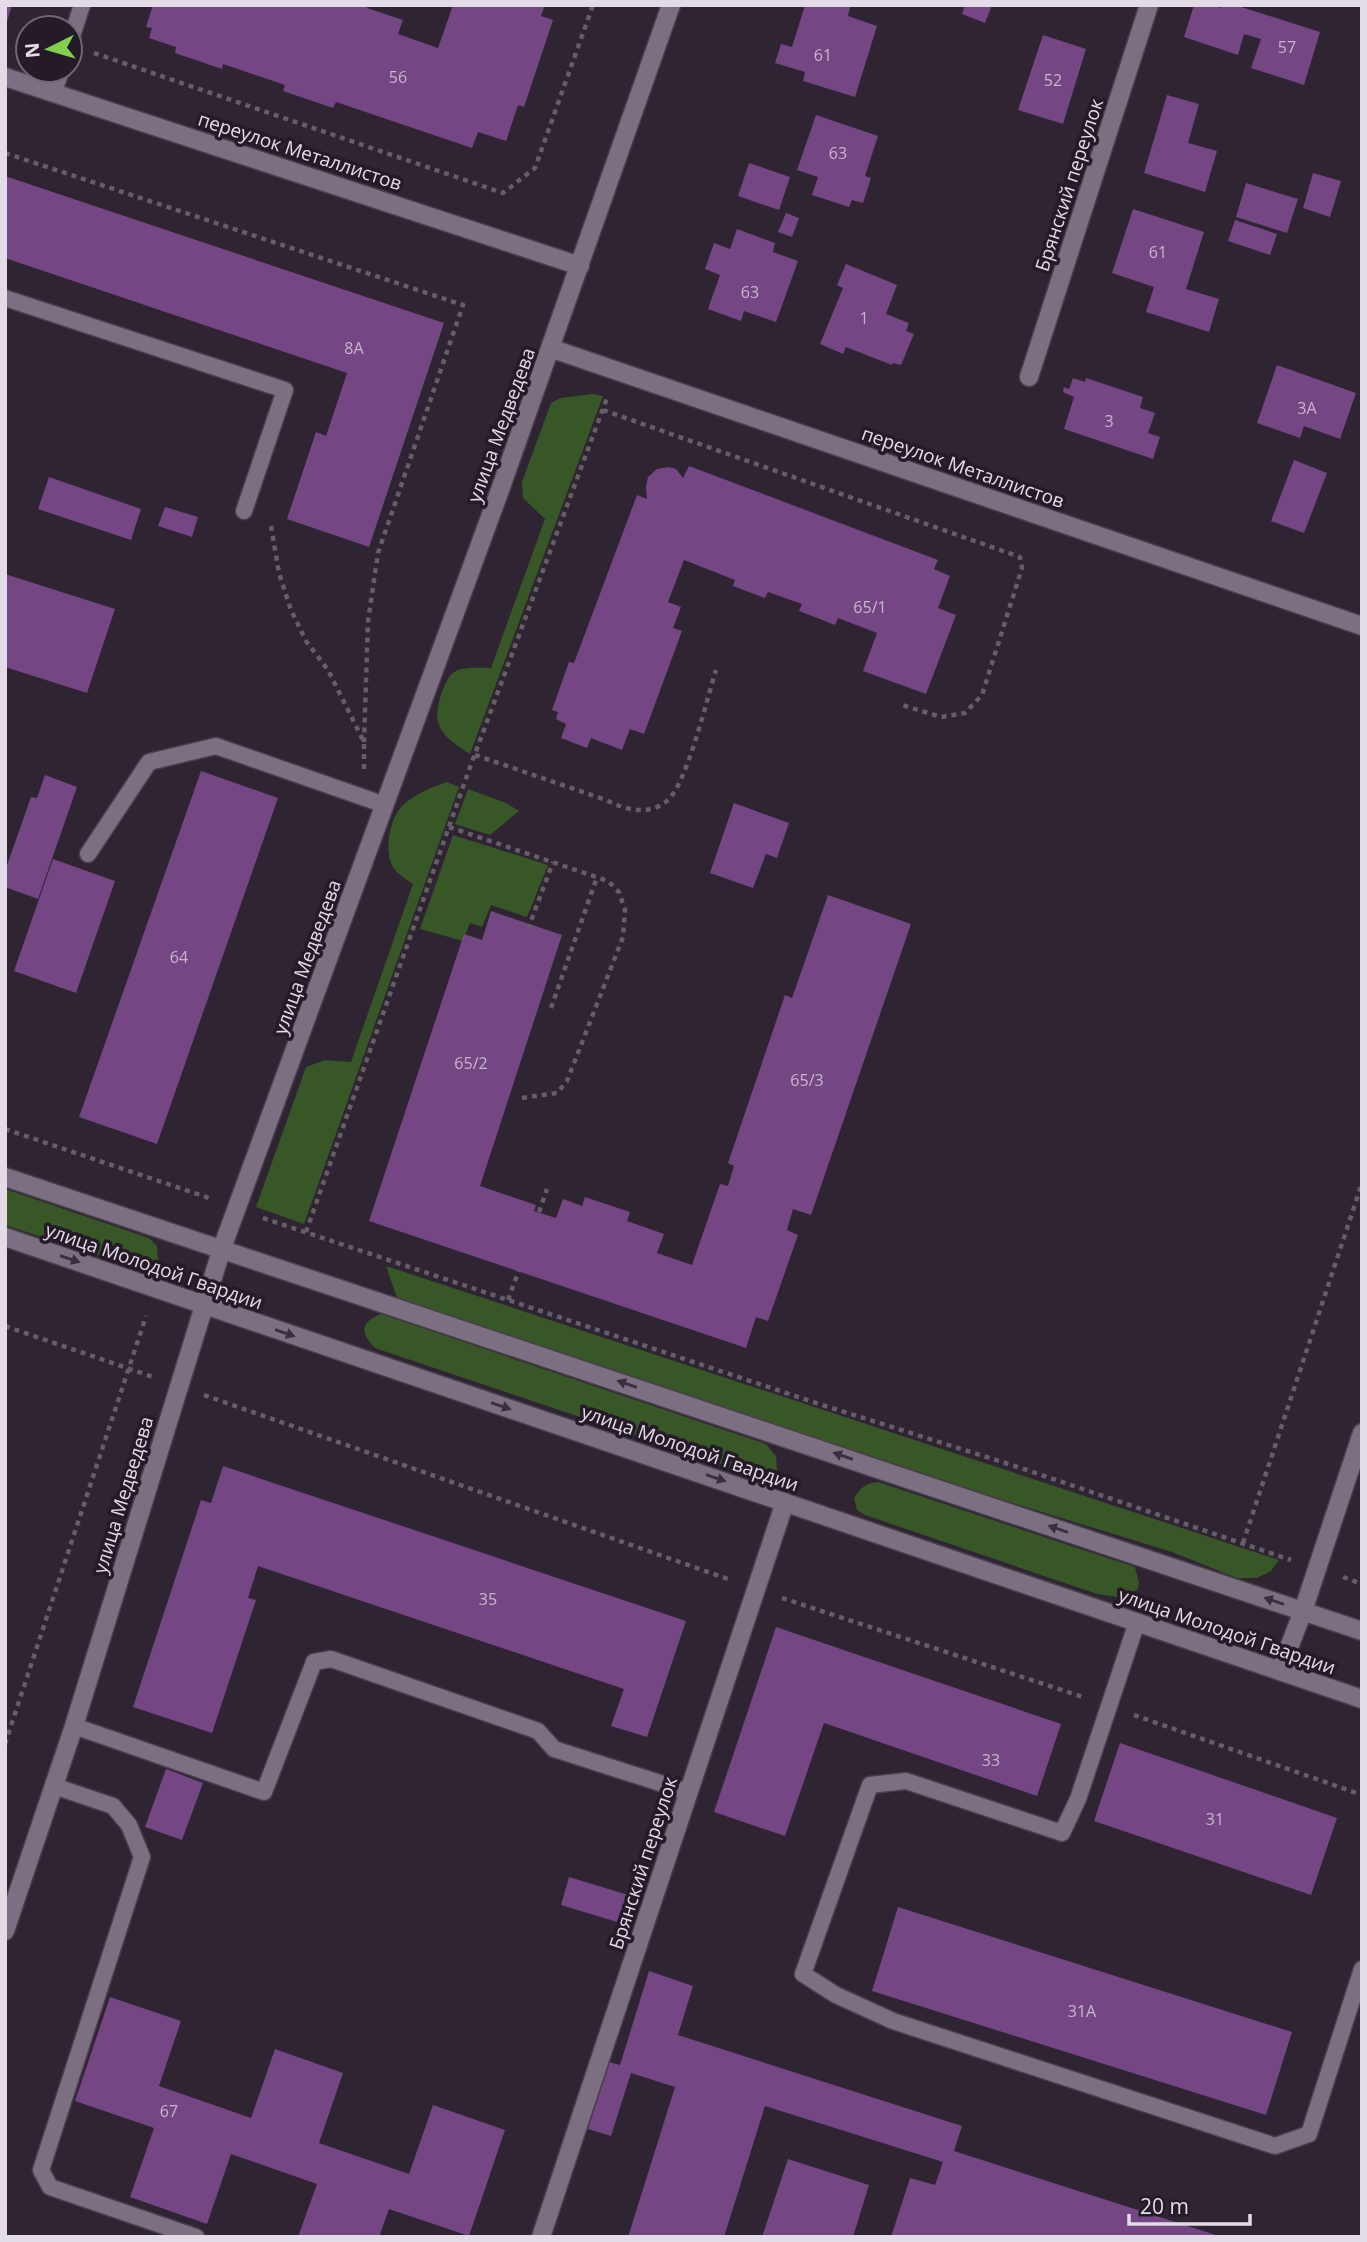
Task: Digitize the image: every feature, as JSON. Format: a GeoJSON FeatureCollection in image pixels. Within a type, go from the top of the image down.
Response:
{"type":"FeatureCollection","features":[{"type":"Feature","properties":{"kind":"street","name":"улица Медведева"},"geometry":{"type":"LineString","coordinates":[[5,1931],[74,1726],[222,1248],[385,805],[671,5]]}},
{"type":"Feature","properties":{"kind":"street","name":"Брянский переулок"},"geometry":{"type":"LineString","coordinates":[[1029,377],[1149,5]]}},
{"type":"Feature","properties":{"kind":"street","name":"переулок Металлистов"},"geometry":{"type":"LineString","coordinates":[[5,77],[580,265]]}},
{"type":"Feature","properties":{"kind":"street","name":"переулок Металлистов"},"geometry":{"type":"LineString","coordinates":[[550,348],[1362,626]]}},
{"type":"Feature","properties":{"kind":"street","name":"улица Молодой Гвардии"},"geometry":{"type":"LineString","coordinates":[[5,1177],[1362,1631]]}},
{"type":"Feature","properties":{"kind":"street","name":"улица Молодой Гвардии"},"geometry":{"type":"LineString","coordinates":[[5,1237],[1362,1699]]}},
{"type":"Feature","properties":{"kind":"street"},"geometry":{"type":"LineString","coordinates":[[1280,1671],[1303,1611],[1362,1433]]}},
{"type":"Feature","properties":{"kind":"street","name":"Брянский переулок"},"geometry":{"type":"LineString","coordinates":[[541,2237],[785,1502]]}},
{"type":"Feature","properties":{"kind":"lane"},"geometry":{"type":"LineString","coordinates":[[54,92],[57,84]]}},
{"type":"Feature","properties":{"kind":"lane"},"geometry":{"type":"LineString","coordinates":[[5,298],[285,390],[244,511]]}},
{"type":"Feature","properties":{"kind":"lane"},"geometry":{"type":"LineString","coordinates":[[88,854],[149,762],[216,746],[385,805]]}},
{"type":"Feature","properties":{"kind":"lane"},"geometry":{"type":"LineString","coordinates":[[1137,1622],[1078,1800],[1062,1833],[906,1782],[870,1785],[803,1974],[836,1995],[893,2021],[1275,2146],[1309,2134],[1360,1978]]}},
{"type":"Feature","properties":{"kind":"lane"},"geometry":{"type":"LineString","coordinates":[[74,1726],[264,1792],[314,1662],[331,1659],[538,1731],[554,1749],[688,1792]]}},
{"type":"Feature","properties":{"kind":"lane"},"geometry":{"type":"LineString","coordinates":[[54,1786],[113,1806],[129,1825],[142,1857],[41,2170],[50,2187],[196,2237]]}},
{"type":"Feature","properties":{"kind":"path"},"geometry":{"type":"LineString","coordinates":[[84,48],[503,193],[535,168],[593,5]]}},
{"type":"Feature","properties":{"kind":"path"},"geometry":{"type":"LineString","coordinates":[[5,153],[463,305],[378,553],[368,621],[361,796]]}},
{"type":"Feature","properties":{"kind":"path"},"geometry":{"type":"LineString","coordinates":[[305,1232],[475,755],[617,370]]}},
{"type":"Feature","properties":{"kind":"path"},"geometry":{"type":"LineString","coordinates":[[603,411],[1020,557],[1022,568],[982,695],[965,713],[941,718],[899,704]]}},
{"type":"Feature","properties":{"kind":"path"},"geometry":{"type":"LineString","coordinates":[[271,526],[279,573],[291,610],[306,641],[328,670],[364,742]]}},
{"type":"Feature","properties":{"kind":"path"},"geometry":{"type":"LineString","coordinates":[[475,755],[623,808],[644,811],[667,800],[681,781],[716,670]]}},
{"type":"Feature","properties":{"kind":"path"},"geometry":{"type":"LineString","coordinates":[[449,827],[608,881],[619,892],[625,910],[623,937],[567,1081],[557,1093],[521,1098]]}},
{"type":"Feature","properties":{"kind":"path"},"geometry":{"type":"LineString","coordinates":[[528,929],[553,862]]}},
{"type":"Feature","properties":{"kind":"path"},"geometry":{"type":"LineString","coordinates":[[551,1008],[597,877]]}},
{"type":"Feature","properties":{"kind":"path"},"geometry":{"type":"LineString","coordinates":[[5,1129],[236,1209],[1362,1584]]}},
{"type":"Feature","properties":{"kind":"path"},"geometry":{"type":"LineString","coordinates":[[1243,1543],[1362,1183]]}},
{"type":"Feature","properties":{"kind":"path"},"geometry":{"type":"LineString","coordinates":[[539,1212],[547,1189]]}},
{"type":"Feature","properties":{"kind":"path"},"geometry":{"type":"LineString","coordinates":[[508,1300],[519,1270]]}},
{"type":"Feature","properties":{"kind":"path"},"geometry":{"type":"LineString","coordinates":[[5,1744],[155,1288]]}},
{"type":"Feature","properties":{"kind":"path"},"geometry":{"type":"LineString","coordinates":[[5,1326],[178,1386]]}},
{"type":"Feature","properties":{"kind":"green space"},"geometry":{"type":"Polygon","coordinates":[[[592,394],[603,396],[470,754],[452,742],[441,729],[437,714],[442,692],[450,676],[458,670],[491,668],[545,519],[523,498],[522,482],[551,403],[561,398],[592,394]]]}},
{"type":"Feature","properties":{"kind":"green space"},"geometry":{"type":"Polygon","coordinates":[[[447,782],[459,787],[304,1224],[256,1207],[306,1067],[325,1060],[351,1062],[413,884],[396,871],[389,856],[389,837],[394,819],[403,805],[413,797],[447,782]]]}},
{"type":"Feature","properties":{"kind":"green space"},"geometry":{"type":"Polygon","coordinates":[[[468,789],[506,803],[519,811],[490,835],[455,824],[468,789]]]}},
{"type":"Feature","properties":{"kind":"green space"},"geometry":{"type":"Polygon","coordinates":[[[453,835],[548,865],[527,917],[491,905],[482,927],[470,923],[463,941],[420,929],[453,835]]]}},
{"type":"Feature","properties":{"kind":"green space"},"geometry":{"type":"Polygon","coordinates":[[[5,1189],[149,1238],[157,1246],[158,1260],[154,1267],[143,1270],[5,1225],[5,1189]]]}},
{"type":"Feature","properties":{"kind":"green space"},"geometry":{"type":"Polygon","coordinates":[[[386,1266],[1279,1560],[1271,1571],[1257,1578],[1237,1578],[1172,1552],[944,1482],[397,1298],[386,1266]]]}},
{"type":"Feature","properties":{"kind":"green space"},"geometry":{"type":"Polygon","coordinates":[[[381,1314],[766,1444],[776,1456],[777,1470],[771,1477],[761,1478],[375,1348],[364,1328],[369,1321],[381,1314]]]}},
{"type":"Feature","properties":{"kind":"green space"},"geometry":{"type":"Polygon","coordinates":[[[878,1482],[1135,1567],[1139,1583],[1137,1590],[1118,1597],[1097,1594],[865,1515],[857,1510],[854,1498],[864,1487],[878,1482]]]}},
{"type":"Feature","properties":{"kind":"building"},"geometry":{"type":"Polygon","coordinates":[[[5,5],[12,5],[6,25],[5,25],[5,5]]]}},
{"type":"Feature","properties":{"kind":"building"},"geometry":{"type":"Polygon","coordinates":[[[153,5],[368,5],[367,8],[403,20],[398,34],[438,48],[453,5],[545,5],[541,16],[553,20],[524,107],[518,105],[506,141],[478,132],[472,148],[336,102],[333,108],[283,91],[285,85],[223,64],[222,69],[175,53],[176,47],[149,38],[152,28],[146,27],[153,5]]]}},
{"type":"Feature","properties":{"kind":"building"},"geometry":{"type":"Polygon","coordinates":[[[805,5],[844,5],[850,7],[848,16],[877,26],[855,97],[803,81],[805,72],[775,63],[781,44],[792,47],[805,5]]]}},
{"type":"Feature","properties":{"kind":"building"},"geometry":{"type":"Polygon","coordinates":[[[965,5],[992,5],[985,23],[962,14],[965,5]]]}},
{"type":"Feature","properties":{"kind":"building"},"geometry":{"type":"Polygon","coordinates":[[[1194,5],[1221,8],[1222,5],[1235,5],[1320,32],[1304,85],[1251,68],[1261,39],[1244,34],[1238,55],[1184,37],[1194,5]]]}},
{"type":"Feature","properties":{"kind":"building"},"geometry":{"type":"Polygon","coordinates":[[[1043,35],[1086,49],[1063,124],[1018,110],[1043,35]]]}},
{"type":"Feature","properties":{"kind":"building"},"geometry":{"type":"Polygon","coordinates":[[[1167,95],[1199,104],[1188,143],[1217,151],[1205,192],[1144,173],[1167,95]]]}},
{"type":"Feature","properties":{"kind":"building"},"geometry":{"type":"Polygon","coordinates":[[[816,115],[878,136],[865,176],[871,178],[863,203],[852,200],[849,207],[812,195],[818,177],[797,170],[816,115]]]}},
{"type":"Feature","properties":{"kind":"building"},"geometry":{"type":"Polygon","coordinates":[[[749,163],[790,177],[779,210],[738,196],[749,163]]]}},
{"type":"Feature","properties":{"kind":"building"},"geometry":{"type":"Polygon","coordinates":[[[1313,173],[1341,181],[1330,217],[1303,208],[1313,173]]]}},
{"type":"Feature","properties":{"kind":"building"},"geometry":{"type":"Polygon","coordinates":[[[5,176],[444,323],[369,547],[287,519],[316,432],[326,436],[347,373],[5,258],[5,176]]]}},
{"type":"Feature","properties":{"kind":"building"},"geometry":{"type":"Polygon","coordinates":[[[1246,183],[1298,199],[1287,233],[1236,217],[1246,183]]]}},
{"type":"Feature","properties":{"kind":"building"},"geometry":{"type":"Polygon","coordinates":[[[1133,209],[1204,232],[1186,289],[1219,299],[1209,332],[1146,312],[1154,287],[1112,273],[1133,209]]]}},
{"type":"Feature","properties":{"kind":"building"},"geometry":{"type":"Polygon","coordinates":[[[786,213],[799,218],[792,237],[778,232],[786,213]]]}},
{"type":"Feature","properties":{"kind":"building"},"geometry":{"type":"Polygon","coordinates":[[[1235,220],[1277,234],[1270,255],[1228,241],[1235,220]]]}},
{"type":"Feature","properties":{"kind":"building"},"geometry":{"type":"Polygon","coordinates":[[[737,229],[775,243],[773,252],[798,261],[776,322],[744,311],[741,321],[708,309],[720,275],[705,269],[714,243],[730,249],[737,229]]]}},
{"type":"Feature","properties":{"kind":"building"},"geometry":{"type":"Polygon","coordinates":[[[846,264],[897,285],[886,314],[909,323],[906,331],[914,334],[901,365],[892,365],[846,347],[843,354],[820,344],[843,288],[837,285],[846,264]]]}},
{"type":"Feature","properties":{"kind":"building"},"geometry":{"type":"Polygon","coordinates":[[[1277,365],[1356,393],[1340,439],[1304,426],[1300,438],[1257,423],[1277,365]]]}},
{"type":"Feature","properties":{"kind":"building"},"geometry":{"type":"Polygon","coordinates":[[[1073,378],[1085,382],[1086,378],[1143,397],[1140,408],[1155,413],[1148,433],[1160,437],[1153,459],[1064,429],[1074,397],[1063,392],[1064,387],[1069,389],[1073,378]]]}},
{"type":"Feature","properties":{"kind":"building"},"geometry":{"type":"Polygon","coordinates":[[[1294,460],[1327,473],[1304,533],[1271,521],[1294,460]]]}},
{"type":"Feature","properties":{"kind":"building"},"geometry":{"type":"Polygon","coordinates":[[[689,466],[938,560],[934,569],[950,576],[938,608],[956,615],[926,694],[863,671],[877,633],[838,618],[835,625],[799,611],[802,604],[768,592],[765,598],[733,586],[735,580],[684,560],[668,602],[681,607],[673,628],[682,631],[644,734],[630,729],[622,750],[591,738],[587,748],[561,738],[566,724],[556,719],[558,712],[552,710],[569,662],[574,663],[637,495],[647,499],[648,477],[657,469],[676,469],[683,478],[689,466]]]}},
{"type":"Feature","properties":{"kind":"building"},"geometry":{"type":"Polygon","coordinates":[[[49,477],[141,509],[131,540],[38,509],[49,477]]]}},
{"type":"Feature","properties":{"kind":"building"},"geometry":{"type":"Polygon","coordinates":[[[165,507],[198,517],[192,537],[158,526],[165,507]]]}},
{"type":"Feature","properties":{"kind":"building"},"geometry":{"type":"Polygon","coordinates":[[[5,574],[115,609],[87,693],[5,667],[5,574]]]}},
{"type":"Feature","properties":{"kind":"building"},"geometry":{"type":"Polygon","coordinates":[[[201,771],[278,798],[157,1144],[79,1117],[201,771]]]}},
{"type":"Feature","properties":{"kind":"building"},"geometry":{"type":"Polygon","coordinates":[[[45,775],[77,787],[38,899],[5,887],[5,871],[31,797],[37,798],[45,775]]]}},
{"type":"Feature","properties":{"kind":"building"},"geometry":{"type":"Polygon","coordinates":[[[734,803],[789,823],[777,858],[766,854],[753,888],[710,873],[734,803]]]}},
{"type":"Feature","properties":{"kind":"building"},"geometry":{"type":"Polygon","coordinates":[[[53,859],[115,881],[76,993],[14,971],[53,859]]]}},
{"type":"Feature","properties":{"kind":"building"},"geometry":{"type":"Polygon","coordinates":[[[828,895],[911,924],[811,1215],[793,1209],[787,1230],[798,1235],[768,1321],[756,1317],[746,1348],[369,1221],[464,934],[482,940],[491,911],[562,935],[480,1186],[536,1205],[534,1211],[556,1218],[563,1199],[582,1206],[585,1197],[630,1212],[627,1221],[664,1234],[657,1253],[692,1265],[720,1184],[728,1186],[734,1166],[728,1163],[785,995],[792,998],[828,895]]]}},
{"type":"Feature","properties":{"kind":"building"},"geometry":{"type":"Polygon","coordinates":[[[223,1466],[686,1621],[647,1737],[611,1726],[624,1689],[258,1566],[248,1598],[256,1600],[212,1733],[133,1707],[201,1500],[211,1503],[223,1466]]]}},
{"type":"Feature","properties":{"kind":"building"},"geometry":{"type":"Polygon","coordinates":[[[776,1627],[1061,1724],[1037,1796],[824,1723],[785,1836],[714,1812],[776,1627]]]}},
{"type":"Feature","properties":{"kind":"building"},"geometry":{"type":"Polygon","coordinates":[[[1120,1743],[1337,1818],[1311,1895],[1094,1821],[1120,1743]]]}},
{"type":"Feature","properties":{"kind":"building"},"geometry":{"type":"Polygon","coordinates":[[[166,1769],[203,1783],[182,1840],[145,1827],[166,1769]]]}},
{"type":"Feature","properties":{"kind":"building"},"geometry":{"type":"Polygon","coordinates":[[[569,1877],[635,1897],[627,1925],[561,1905],[569,1877]]]}},
{"type":"Feature","properties":{"kind":"building"},"geometry":{"type":"Polygon","coordinates":[[[898,1907],[1292,2032],[1266,2115],[872,1991],[898,1907]]]}},
{"type":"Feature","properties":{"kind":"building"},"geometry":{"type":"Polygon","coordinates":[[[649,1971],[693,1986],[678,2035],[962,2126],[954,2151],[1222,2237],[891,2237],[910,2178],[935,2185],[943,2162],[765,2106],[724,2237],[628,2237],[675,2087],[631,2073],[611,2136],[588,2129],[609,2062],[620,2065],[649,1971]]]}},
{"type":"Feature","properties":{"kind":"building"},"geometry":{"type":"Polygon","coordinates":[[[110,1997],[181,2021],[159,2086],[251,2118],[275,2049],[343,2073],[319,2143],[409,2174],[433,2105],[505,2130],[469,2236],[389,2209],[379,2237],[298,2237],[317,2184],[231,2154],[207,2224],[130,2197],[154,2128],[75,2101],[110,1997]]]}},
{"type":"Feature","properties":{"kind":"building"},"geometry":{"type":"Polygon","coordinates":[[[788,2159],[869,2185],[853,2237],[762,2237],[788,2159]]]}}]}
